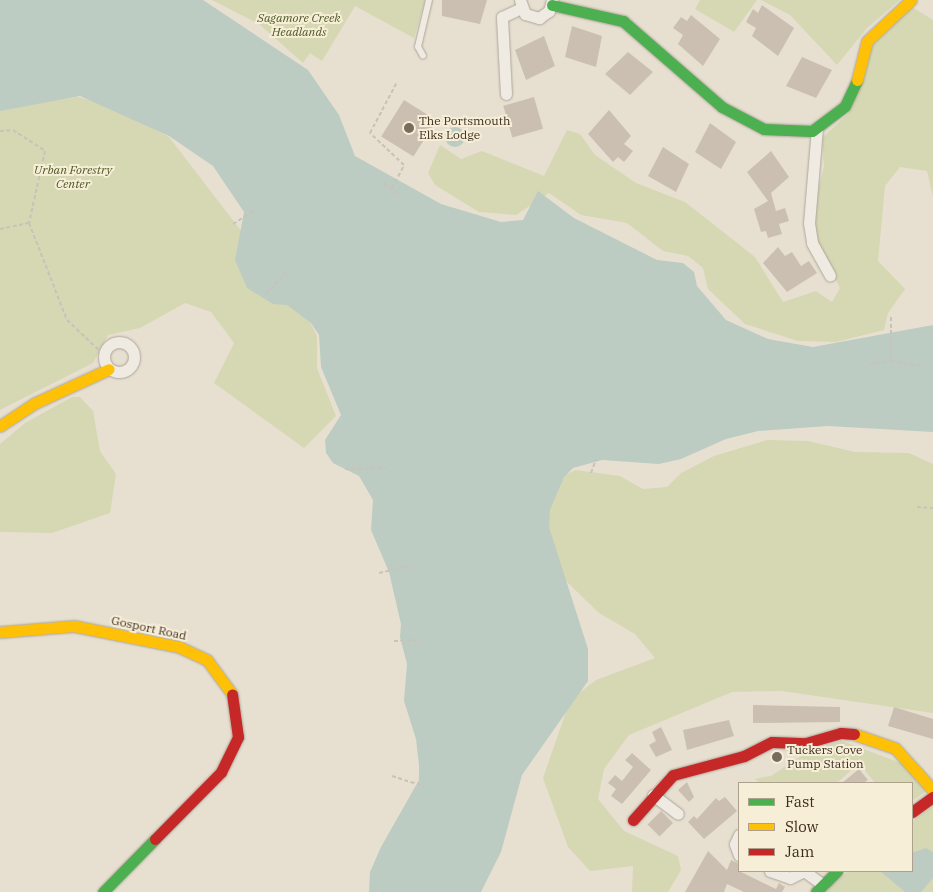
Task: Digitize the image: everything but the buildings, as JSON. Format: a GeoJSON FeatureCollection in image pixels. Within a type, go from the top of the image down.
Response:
{"type":"FeatureCollection","features":[{"type":"Feature","properties":{"kind":"street"},"geometry":{"type":"LineString","coordinates":[[506,94],[502,17],[520,4],[539,18],[552,2],[623,21],[722,107],[750,123],[777,133],[817,128],[836,116],[853,94],[867,41],[911,0]]}},
{"type":"Feature","properties":{"kind":"street"},"geometry":{"type":"LineString","coordinates":[[817,128],[809,223],[812,243],[830,275]]}},
{"type":"Feature","properties":{"kind":"street"},"geometry":{"type":"LineString","coordinates":[[0,426],[35,403],[109,369],[127,370],[134,353],[118,342],[104,355],[109,369]]}},
{"type":"Feature","properties":{"kind":"street","name":"Gosport Road"},"geometry":{"type":"LineString","coordinates":[[0,632],[74,626],[179,647],[206,660],[233,695],[239,728],[228,762],[103,892]]}},
{"type":"Feature","properties":{"kind":"street"},"geometry":{"type":"LineString","coordinates":[[633,820],[653,794],[673,775],[744,756],[772,742],[806,743],[851,732],[895,748],[933,790]]}},
{"type":"Feature","properties":{"kind":"street"},"geometry":{"type":"LineString","coordinates":[[653,794],[678,814]]}},
{"type":"Feature","properties":{"kind":"street"},"geometry":{"type":"LineString","coordinates":[[913,811],[933,797]]}},
{"type":"Feature","properties":{"kind":"street"},"geometry":{"type":"LineString","coordinates":[[738,837],[734,844],[738,853]]}},
{"type":"Feature","properties":{"kind":"street"},"geometry":{"type":"LineString","coordinates":[[773,872],[790,878],[802,872]]}},
{"type":"Feature","properties":{"kind":"street"},"geometry":{"type":"LineString","coordinates":[[805,872],[819,889],[836,872]]}},
{"type":"Feature","properties":{"kind":"lane"},"geometry":{"type":"LineString","coordinates":[[423,56],[418,47],[429,0]]}},
{"type":"Feature","properties":{"kind":"path"},"geometry":{"type":"LineString","coordinates":[[392,188],[404,165],[370,133],[397,82]]}},
{"type":"Feature","properties":{"kind":"path"},"geometry":{"type":"LineString","coordinates":[[0,131],[13,130],[45,151],[29,223],[67,320],[104,355]]}},
{"type":"Feature","properties":{"kind":"path"},"geometry":{"type":"LineString","coordinates":[[384,184],[401,195]]}},
{"type":"Feature","properties":{"kind":"path"},"geometry":{"type":"LineString","coordinates":[[233,224],[254,211]]}},
{"type":"Feature","properties":{"kind":"path"},"geometry":{"type":"LineString","coordinates":[[0,229],[29,223]]}},
{"type":"Feature","properties":{"kind":"path"},"geometry":{"type":"LineString","coordinates":[[266,294],[288,270]]}},
{"type":"Feature","properties":{"kind":"path"},"geometry":{"type":"LineString","coordinates":[[890,317],[892,361]]}},
{"type":"Feature","properties":{"kind":"path"},"geometry":{"type":"LineString","coordinates":[[870,364],[892,361],[924,366]]}},
{"type":"Feature","properties":{"kind":"path"},"geometry":{"type":"LineString","coordinates":[[591,473],[596,459]]}},
{"type":"Feature","properties":{"kind":"path"},"geometry":{"type":"LineString","coordinates":[[346,469],[386,468]]}},
{"type":"Feature","properties":{"kind":"path"},"geometry":{"type":"LineString","coordinates":[[918,507],[933,508]]}},
{"type":"Feature","properties":{"kind":"path"},"geometry":{"type":"LineString","coordinates":[[379,573],[413,565]]}},
{"type":"Feature","properties":{"kind":"path"},"geometry":{"type":"LineString","coordinates":[[394,641],[421,640]]}},
{"type":"Feature","properties":{"kind":"path"},"geometry":{"type":"LineString","coordinates":[[392,776],[425,787]]}},
{"type":"Feature","properties":{"kind":"green space","name":"Sagamore Creek Headlands"},"geometry":{"type":"Polygon","coordinates":[[[212,0],[425,0],[414,38],[355,6],[322,61],[310,53],[303,63],[259,24],[212,0]]]}},
{"type":"Feature","properties":{"kind":"green space"},"geometry":{"type":"Polygon","coordinates":[[[700,0],[757,0],[734,32],[695,9],[700,0]]]}},
{"type":"Feature","properties":{"kind":"green space"},"geometry":{"type":"Polygon","coordinates":[[[761,0],[900,0],[867,28],[837,65],[790,15],[761,0]]]}},
{"type":"Feature","properties":{"kind":"green space"},"geometry":{"type":"Polygon","coordinates":[[[912,7],[933,20],[933,197],[927,171],[900,167],[885,186],[878,261],[905,289],[888,313],[884,330],[836,342],[798,341],[745,324],[708,289],[703,268],[688,256],[663,251],[627,223],[581,215],[549,193],[516,215],[479,212],[435,185],[428,173],[440,145],[461,159],[482,151],[544,176],[567,130],[580,134],[595,155],[636,183],[685,202],[755,257],[783,302],[816,291],[832,302],[840,288],[816,241],[814,206],[824,167],[822,138],[849,113],[870,48],[912,7]]]}},
{"type":"Feature","properties":{"kind":"green space","name":"Urban Forestry Center"},"geometry":{"type":"Polygon","coordinates":[[[78,97],[117,108],[169,137],[308,318],[317,336],[317,368],[336,416],[304,448],[214,383],[234,343],[211,312],[185,303],[140,328],[108,335],[93,363],[0,410],[0,107],[78,97]]]}},
{"type":"Feature","properties":{"kind":"green space"},"geometry":{"type":"Polygon","coordinates":[[[72,397],[80,397],[93,411],[100,451],[116,474],[110,513],[52,533],[0,532],[0,444],[25,423],[72,397]]]}},
{"type":"Feature","properties":{"kind":"green space"},"geometry":{"type":"Polygon","coordinates":[[[767,440],[808,441],[855,452],[909,453],[933,464],[933,713],[782,691],[732,692],[629,735],[604,769],[598,799],[624,831],[678,856],[681,870],[668,892],[632,892],[633,866],[590,871],[568,847],[543,778],[570,700],[596,680],[655,658],[635,634],[599,613],[566,581],[544,536],[556,479],[576,470],[620,476],[643,489],[667,487],[681,473],[714,456],[767,440]]]}},
{"type":"Feature","properties":{"kind":"green space"},"geometry":{"type":"Polygon","coordinates":[[[842,741],[909,766],[928,790],[913,800],[913,782],[874,782],[859,763],[838,782],[759,782],[754,779],[771,776],[808,751],[842,741]]]}},
{"type":"Feature","properties":{"kind":"green space"},"geometry":{"type":"Polygon","coordinates":[[[933,806],[933,892],[824,892],[847,872],[913,872],[913,821],[933,806]]]}},
{"type":"Feature","properties":{"kind":"shaded area"},"geometry":{"type":"Polygon","coordinates":[[[0,0],[203,0],[308,70],[339,115],[355,156],[441,204],[501,222],[523,220],[538,191],[574,218],[657,260],[683,263],[694,272],[697,286],[726,320],[768,339],[813,347],[933,325],[933,432],[828,426],[758,431],[726,439],[681,459],[659,464],[602,460],[573,468],[564,477],[550,510],[549,527],[588,649],[588,681],[522,775],[501,852],[481,892],[369,892],[370,872],[381,847],[419,780],[419,765],[416,739],[404,701],[407,664],[400,637],[401,624],[389,572],[371,530],[373,500],[359,476],[333,463],[326,453],[325,440],[341,415],[321,367],[319,335],[311,323],[287,305],[273,304],[247,288],[235,260],[244,212],[213,166],[169,136],[80,96],[0,111],[0,0]]]}},
{"type":"Feature","properties":{"kind":"shaded area"},"geometry":{"type":"Polygon","coordinates":[[[455,127],[462,130],[465,137],[462,144],[455,147],[448,144],[445,137],[448,130],[455,127]]]}},
{"type":"Feature","properties":{"kind":"shaded area"},"geometry":{"type":"Polygon","coordinates":[[[926,848],[933,852],[933,878],[921,892],[905,892],[881,872],[913,872],[913,853],[926,848]]]}},
{"type":"Feature","properties":{"kind":"traffic: fast"},"geometry":{"type":"LineString","coordinates":[[552,5],[623,21],[722,107],[764,129],[812,131],[845,106],[857,80]]}},
{"type":"Feature","properties":{"kind":"traffic: fast"},"geometry":{"type":"LineString","coordinates":[[103,892],[155,839]]}},
{"type":"Feature","properties":{"kind":"traffic: fast"},"geometry":{"type":"LineString","coordinates":[[816,892],[836,872]]}},
{"type":"Feature","properties":{"kind":"traffic: slow"},"geometry":{"type":"LineString","coordinates":[[857,80],[867,41],[911,0]]}},
{"type":"Feature","properties":{"kind":"traffic: slow"},"geometry":{"type":"LineString","coordinates":[[0,426],[35,403],[109,369]]}},
{"type":"Feature","properties":{"kind":"traffic: slow"},"geometry":{"type":"LineString","coordinates":[[0,632],[74,626],[179,647],[207,660],[232,694]]}},
{"type":"Feature","properties":{"kind":"traffic: slow"},"geometry":{"type":"LineString","coordinates":[[854,734],[895,748],[933,790]]}},
{"type":"Feature","properties":{"kind":"traffic: jam"},"geometry":{"type":"LineString","coordinates":[[155,839],[221,772],[238,737],[232,694]]}},
{"type":"Feature","properties":{"kind":"traffic: jam"},"geometry":{"type":"LineString","coordinates":[[633,820],[673,775],[744,756],[772,742],[806,743],[841,733],[854,734]]}},
{"type":"Feature","properties":{"kind":"traffic: jam"},"geometry":{"type":"LineString","coordinates":[[913,811],[933,797]]}},
{"type":"Feature","properties":{"kind":"place","name":"The Portsmouth Elks Lodge"},"geometry":{"type":"Point","coordinates":[409,128]}},
{"type":"Feature","properties":{"kind":"place","name":"Tuckers Cove Pump Station"},"geometry":{"type":"Point","coordinates":[777,757]}}]}
